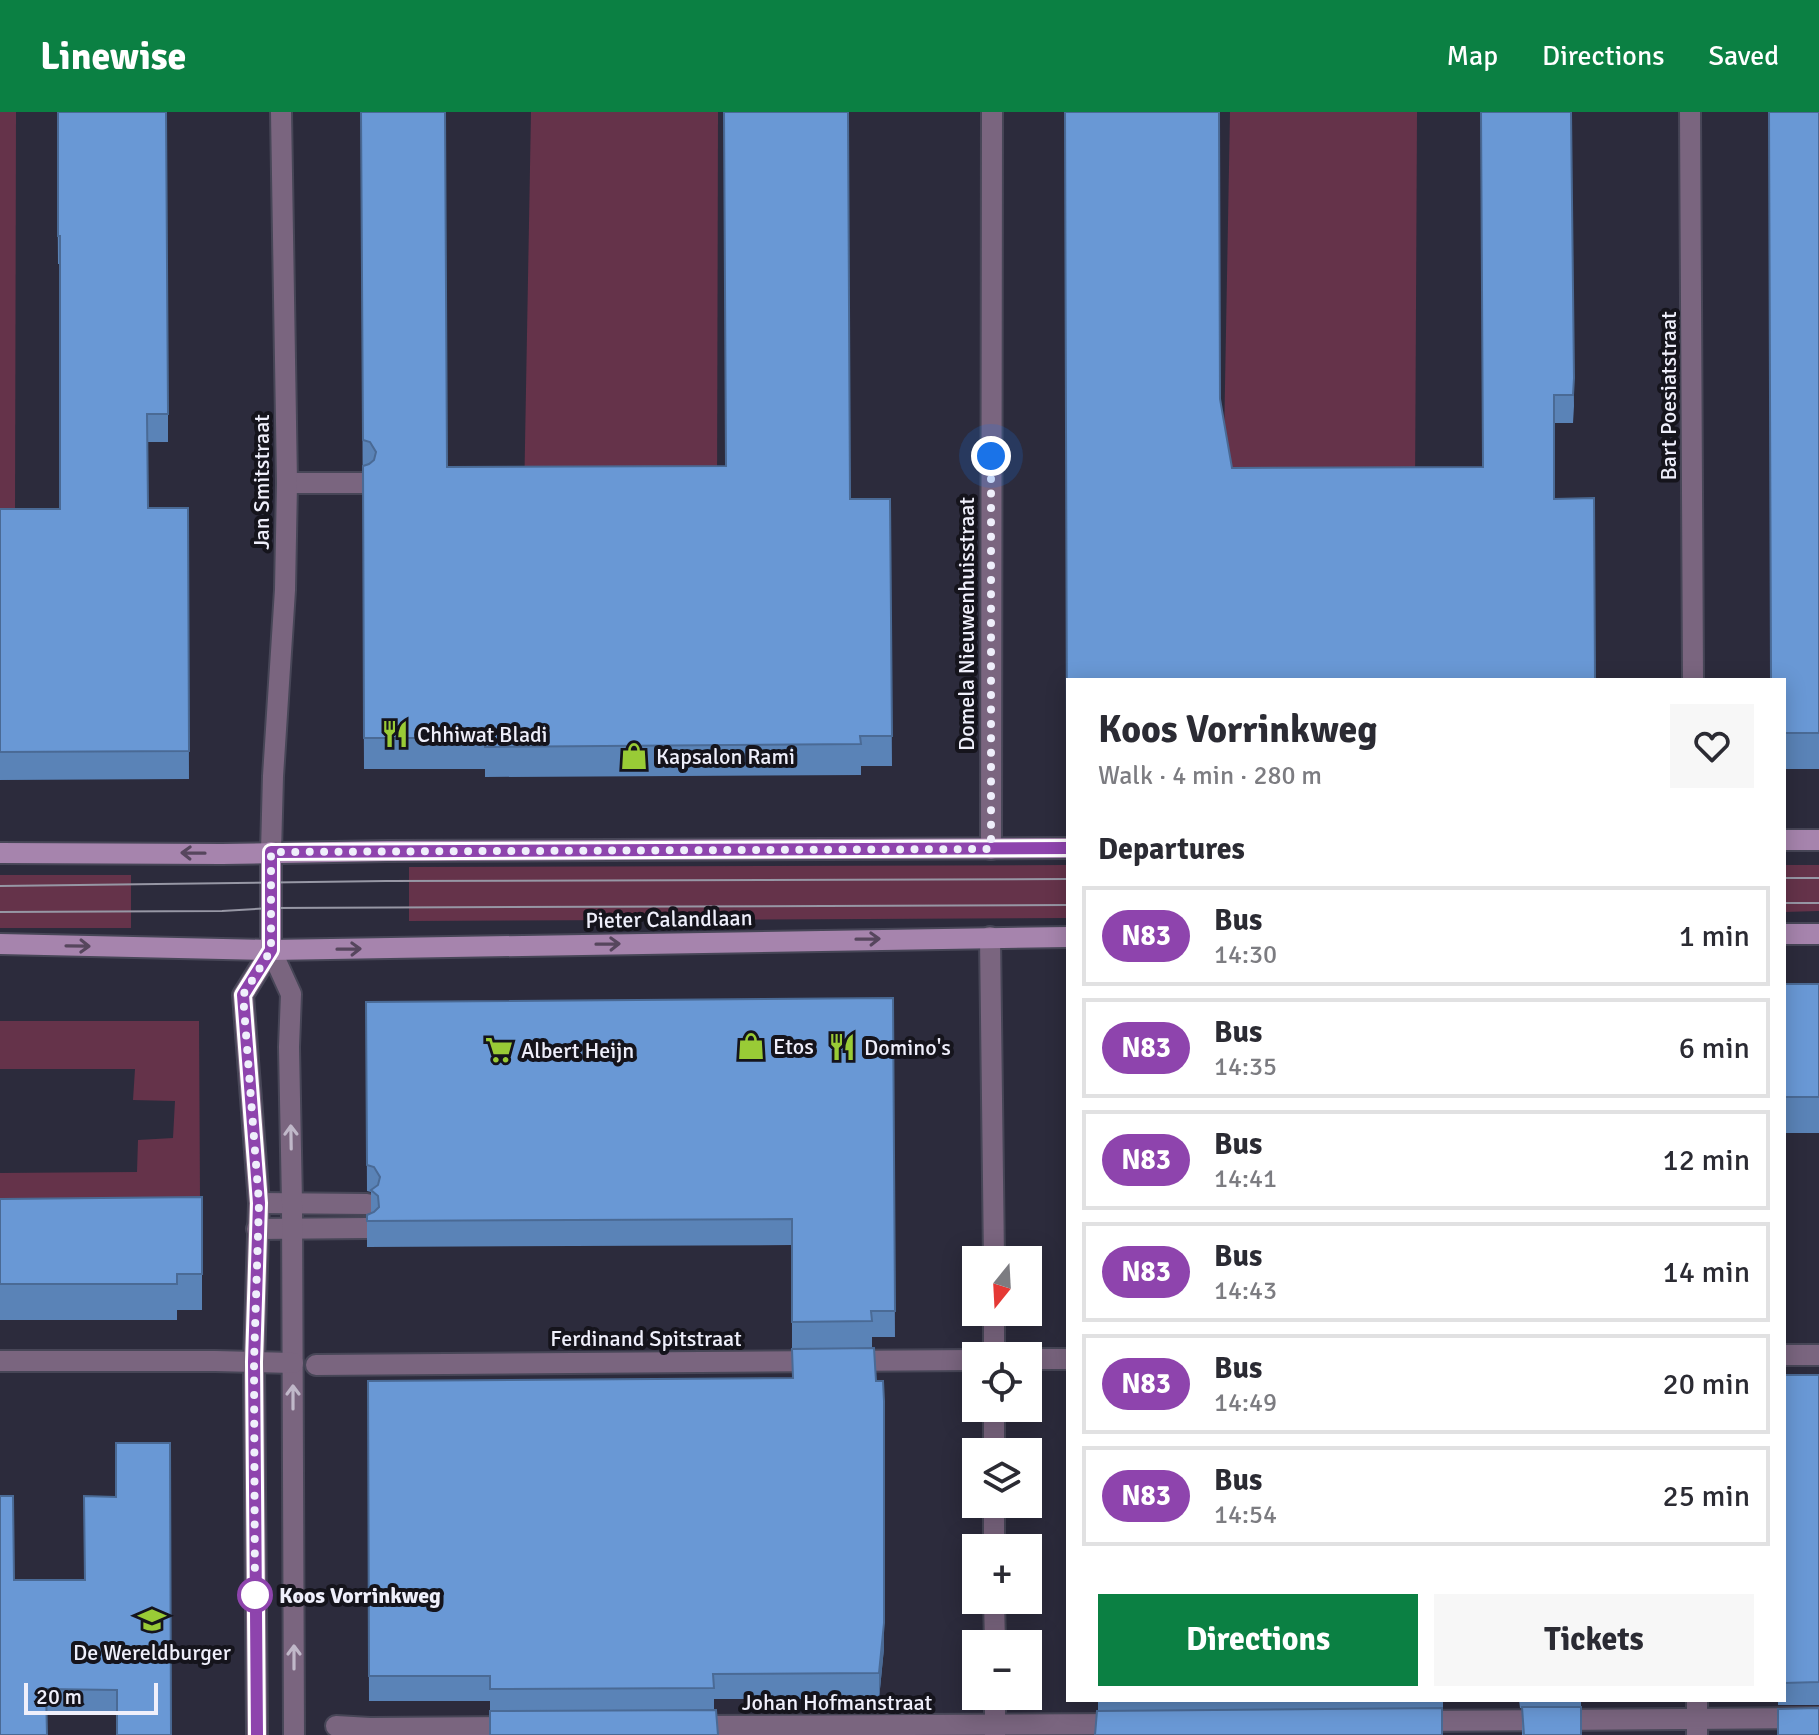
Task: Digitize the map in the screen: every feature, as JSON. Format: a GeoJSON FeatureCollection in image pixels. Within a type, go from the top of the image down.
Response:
{"type":"FeatureCollection","features":[{"type":"Feature","properties":{"kind":"street","name":"Jan Smitstraat"},"geometry":{"type":"LineString","coordinates":[[271,852],[285,590],[287,483],[281,112]]}},
{"type":"Feature","properties":{"kind":"street","name":"Domela Nieuwenhuisstraat"},"geometry":{"type":"LineString","coordinates":[[991,849],[992,112]]}},
{"type":"Feature","properties":{"kind":"street","name":"Bart Poesiatstraat"},"geometry":{"type":"LineString","coordinates":[[1690,112],[1693,678]]}},
{"type":"Feature","properties":{"kind":"street"},"geometry":{"type":"LineString","coordinates":[[287,483],[363,483]]}},
{"type":"Feature","properties":{"kind":"street"},"geometry":{"type":"LineString","coordinates":[[1786,840],[1819,840]]}},
{"type":"Feature","properties":{"kind":"street"},"geometry":{"type":"LineString","coordinates":[[0,853],[1066,848]]}},
{"type":"Feature","properties":{"kind":"street"},"geometry":{"type":"LineString","coordinates":[[271,852],[271,950],[291,994],[294,1735]]}},
{"type":"Feature","properties":{"kind":"street"},"geometry":{"type":"LineString","coordinates":[[1786,934],[1819,934]]}},
{"type":"Feature","properties":{"kind":"street"},"geometry":{"type":"LineString","coordinates":[[990,937],[994,1246]]}},
{"type":"Feature","properties":{"kind":"street","name":"Pieter Calandlaan"},"geometry":{"type":"LineString","coordinates":[[0,944],[271,950],[1066,937]]}},
{"type":"Feature","properties":{"kind":"street"},"geometry":{"type":"LineString","coordinates":[[257,1735],[254,1362],[259,1203],[243,995],[271,950]]}},
{"type":"Feature","properties":{"kind":"street"},"geometry":{"type":"LineString","coordinates":[[259,1203],[367,1204]]}},
{"type":"Feature","properties":{"kind":"street"},"geometry":{"type":"LineString","coordinates":[[257,1229],[367,1228]]}},
{"type":"Feature","properties":{"kind":"street"},"geometry":{"type":"LineString","coordinates":[[1786,1355],[1819,1355]]}},
{"type":"Feature","properties":{"kind":"street"},"geometry":{"type":"LineString","coordinates":[[1042,1359],[1066,1359]]}},
{"type":"Feature","properties":{"kind":"street","name":"Ferdinand Spitstraat"},"geometry":{"type":"LineString","coordinates":[[316,1365],[962,1360]]}},
{"type":"Feature","properties":{"kind":"street"},"geometry":{"type":"LineString","coordinates":[[0,1361],[293,1363]]}},
{"type":"Feature","properties":{"kind":"street"},"geometry":{"type":"LineString","coordinates":[[1394,1721],[1819,1718]]}},
{"type":"Feature","properties":{"kind":"street","name":"Johan Hofmanstraat"},"geometry":{"type":"LineString","coordinates":[[667,1727],[995,1730],[1138,1724]]}},
{"type":"Feature","properties":{"kind":"street"},"geometry":{"type":"LineString","coordinates":[[336,1726],[542,1727]]}},
{"type":"Feature","properties":{"kind":"shaded area"},"geometry":{"type":"Polygon","coordinates":[[[0,112],[16,112],[15,513],[0,513],[0,112]]]}},
{"type":"Feature","properties":{"kind":"shaded area"},"geometry":{"type":"Polygon","coordinates":[[[531,112],[718,112],[717,500],[524,501],[531,112]]]}},
{"type":"Feature","properties":{"kind":"shaded area"},"geometry":{"type":"Polygon","coordinates":[[[1230,112],[1417,112],[1415,495],[1223,496],[1230,112]]]}},
{"type":"Feature","properties":{"kind":"shaded area"},"geometry":{"type":"Polygon","coordinates":[[[1066,865],[1066,918],[409,921],[409,867],[1066,865]]]}},
{"type":"Feature","properties":{"kind":"shaded area"},"geometry":{"type":"Polygon","coordinates":[[[1786,865],[1819,865],[1819,911],[1786,912],[1786,865]]]}},
{"type":"Feature","properties":{"kind":"shaded area"},"geometry":{"type":"Polygon","coordinates":[[[0,875],[131,875],[131,928],[0,928],[0,875]]]}},
{"type":"Feature","properties":{"kind":"shaded area"},"geometry":{"type":"Polygon","coordinates":[[[0,1021],[199,1021],[200,1200],[0,1198],[0,1173],[137,1172],[138,1140],[173,1138],[175,1101],[133,1100],[135,1069],[0,1069],[0,1021]]]}},
{"type":"Feature","properties":{"kind":"building"},"geometry":{"type":"Polygon","coordinates":[[[58,112],[166,112],[168,414],[147,414],[148,508],[188,508],[189,751],[0,752],[0,509],[60,509],[58,112]]]}},
{"type":"Feature","properties":{"kind":"building"},"geometry":{"type":"Polygon","coordinates":[[[361,112],[445,112],[447,467],[726,466],[724,112],[848,112],[850,499],[890,499],[892,736],[860,736],[861,744],[485,747],[485,738],[364,738],[363,466],[374,460],[376,452],[370,442],[363,440],[361,112]]]}},
{"type":"Feature","properties":{"kind":"building"},"geometry":{"type":"Polygon","coordinates":[[[1065,112],[1219,112],[1220,399],[1232,468],[1483,467],[1481,112],[1571,112],[1574,378],[1573,395],[1554,395],[1554,499],[1594,498],[1595,678],[1067,678],[1065,112]]]}},
{"type":"Feature","properties":{"kind":"building"},"geometry":{"type":"Polygon","coordinates":[[[1769,112],[1819,112],[1819,733],[1786,733],[1786,678],[1771,678],[1769,112]]]}},
{"type":"Feature","properties":{"kind":"building"},"geometry":{"type":"Polygon","coordinates":[[[1786,984],[1819,984],[1819,1097],[1786,1097],[1786,984]]]}},
{"type":"Feature","properties":{"kind":"building"},"geometry":{"type":"Polygon","coordinates":[[[893,998],[895,1311],[871,1311],[872,1321],[792,1322],[792,1219],[367,1221],[367,1215],[379,1207],[378,1196],[371,1190],[378,1185],[380,1177],[374,1167],[367,1165],[366,1002],[893,998]]]}},
{"type":"Feature","properties":{"kind":"building"},"geometry":{"type":"Polygon","coordinates":[[[202,1197],[202,1274],[177,1274],[177,1284],[0,1284],[0,1199],[202,1197]]]}},
{"type":"Feature","properties":{"kind":"building"},"geometry":{"type":"Polygon","coordinates":[[[874,1348],[876,1381],[883,1381],[884,1401],[884,1623],[879,1673],[713,1674],[714,1688],[490,1689],[490,1676],[369,1676],[368,1381],[793,1378],[792,1349],[874,1348]]]}},
{"type":"Feature","properties":{"kind":"building"},"geometry":{"type":"Polygon","coordinates":[[[1786,1375],[1819,1375],[1819,1682],[1786,1683],[1786,1375]]]}},
{"type":"Feature","properties":{"kind":"building"},"geometry":{"type":"Polygon","coordinates":[[[116,1443],[170,1443],[171,1735],[117,1735],[117,1690],[46,1689],[47,1735],[0,1735],[0,1496],[13,1496],[14,1580],[85,1580],[84,1496],[116,1497],[116,1443]]]}},
{"type":"Feature","properties":{"kind":"building"},"geometry":{"type":"Polygon","coordinates":[[[1522,1707],[1581,1707],[1581,1735],[1524,1735],[1522,1707]]]}},
{"type":"Feature","properties":{"kind":"building"},"geometry":{"type":"Polygon","coordinates":[[[1442,1708],[1442,1735],[1095,1735],[1097,1711],[1442,1708]]]}},
{"type":"Feature","properties":{"kind":"building"},"geometry":{"type":"Polygon","coordinates":[[[1819,1708],[1819,1735],[1778,1735],[1778,1709],[1819,1708]]]}},
{"type":"Feature","properties":{"kind":"building"},"geometry":{"type":"Polygon","coordinates":[[[716,1710],[718,1735],[490,1735],[490,1711],[716,1710]]]}},
{"type":"Feature","properties":{"kind":"tram line"},"geometry":{"type":"LineString","coordinates":[[1786,878],[1819,878]]}},
{"type":"Feature","properties":{"kind":"tram line"},"geometry":{"type":"LineString","coordinates":[[0,886],[386,881],[1066,879]]}},
{"type":"Feature","properties":{"kind":"tram line"},"geometry":{"type":"LineString","coordinates":[[1786,903],[1819,903]]}},
{"type":"Feature","properties":{"kind":"tram line"},"geometry":{"type":"LineString","coordinates":[[0,912],[1066,905]]}},
{"type":"Feature","properties":{"kind":"bus line","name":"N83"},"geometry":{"type":"LineString","coordinates":[[257,1735],[254,1362],[259,1203],[243,995],[271,950],[271,852],[1066,848]]}},
{"type":"Feature","properties":{"kind":"place","name":"Chhiwat Bladi"},"geometry":{"type":"Point","coordinates":[395,734]}},
{"type":"Feature","properties":{"kind":"place","name":"Kapsalon Rami"},"geometry":{"type":"Point","coordinates":[634,756]}},
{"type":"Feature","properties":{"kind":"place","name":"Etos"},"geometry":{"type":"Point","coordinates":[751,1046]}},
{"type":"Feature","properties":{"kind":"place","name":"Domino's"},"geometry":{"type":"Point","coordinates":[842,1047]}},
{"type":"Feature","properties":{"kind":"place","name":"Albert Heijn"},"geometry":{"type":"Point","coordinates":[499,1050]}},
{"type":"Feature","properties":{"kind":"place","name":"Koos Vorrinkweg"},"geometry":{"type":"Point","coordinates":[255,1595]}},
{"type":"Feature","properties":{"kind":"place","name":"De Wereldburger"},"geometry":{"type":"Point","coordinates":[152,1620]}},
{"type":"Feature","properties":{"kind":"route"},"geometry":{"type":"LineString","coordinates":[[255,1595],[255,1603],[254,1362],[259,1203],[243,995],[271,950],[271,852],[991,849],[991,456]]}}]}
